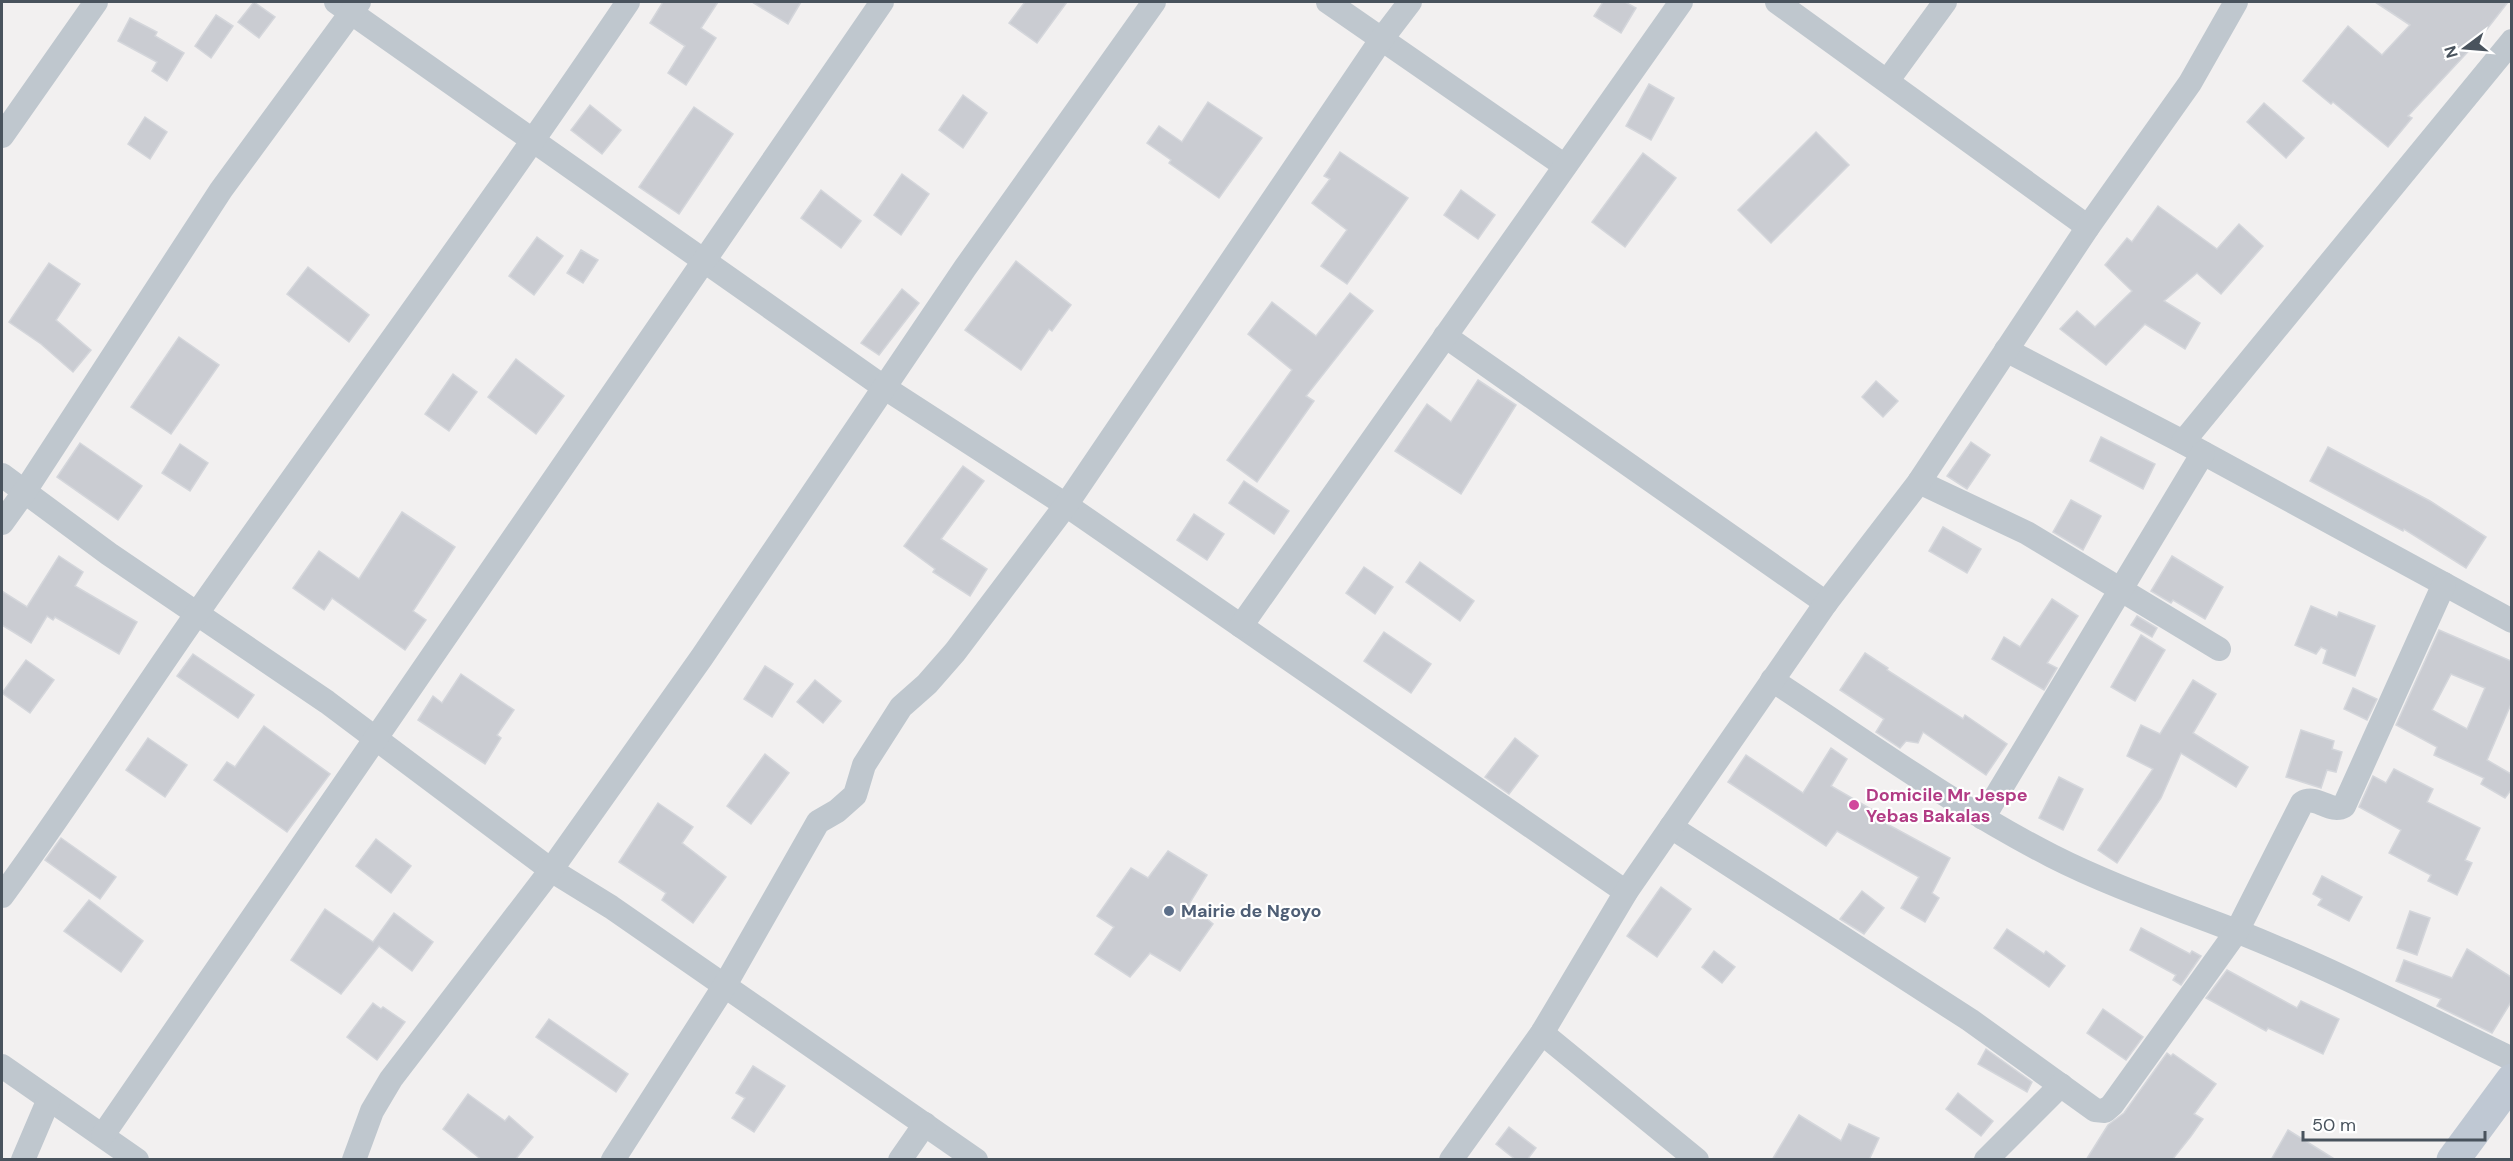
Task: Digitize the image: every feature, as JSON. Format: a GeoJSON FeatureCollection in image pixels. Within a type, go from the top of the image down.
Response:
{"type":"FeatureCollection","features":[{"type":"Feature","properties":{"kind":"street"},"geometry":{"type":"LineString","coordinates":[[2,136],[96,2]]}},
{"type":"Feature","properties":{"kind":"street"},"geometry":{"type":"LineString","coordinates":[[2,896],[46,837],[197,613],[534,140],[628,2]]}},
{"type":"Feature","properties":{"kind":"street"},"geometry":{"type":"LineString","coordinates":[[104,1135],[882,2]]}},
{"type":"Feature","properties":{"kind":"street"},"geometry":{"type":"LineString","coordinates":[[354,1160],[372,1111],[391,1079],[551,870],[702,657],[965,268],[1154,2]]}},
{"type":"Feature","properties":{"kind":"street"},"geometry":{"type":"LineString","coordinates":[[1328,2],[1565,166]]}},
{"type":"Feature","properties":{"kind":"street"},"geometry":{"type":"LineString","coordinates":[[614,1160],[725,985],[818,822],[837,811],[855,795],[864,765],[901,707],[927,684],[955,652],[1066,506],[1381,40],[1410,2]]}},
{"type":"Feature","properties":{"kind":"street"},"geometry":{"type":"LineString","coordinates":[[1241,626],[1681,2]]}},
{"type":"Feature","properties":{"kind":"street"},"geometry":{"type":"LineString","coordinates":[[1777,2],[1888,80],[2088,227]]}},
{"type":"Feature","properties":{"kind":"street"},"geometry":{"type":"LineString","coordinates":[[1888,80],[1945,2]]}},
{"type":"Feature","properties":{"kind":"street"},"geometry":{"type":"LineString","coordinates":[[1451,1160],[1542,1033],[1626,892],[1826,603],[1919,482],[2088,227],[2190,83],[2236,2]]}},
{"type":"Feature","properties":{"kind":"street"},"geometry":{"type":"LineString","coordinates":[[2,522],[25,491],[221,190],[349,5],[534,140],[885,388],[1066,506],[1626,892]]}},
{"type":"Feature","properties":{"kind":"street"},"geometry":{"type":"LineString","coordinates":[[1983,818],[2122,589],[2193,448],[2511,41]]}},
{"type":"Feature","properties":{"kind":"street"},"geometry":{"type":"LineString","coordinates":[[1445,336],[1826,603]]}},
{"type":"Feature","properties":{"kind":"street"},"geometry":{"type":"LineString","coordinates":[[2006,350],[2193,448],[2511,621]]}},
{"type":"Feature","properties":{"kind":"street"},"geometry":{"type":"LineString","coordinates":[[2,475],[109,554],[377,738],[551,870],[611,907],[976,1160]]}},
{"type":"Feature","properties":{"kind":"street"},"geometry":{"type":"LineString","coordinates":[[1919,482],[2027,532],[2219,649]]}},
{"type":"Feature","properties":{"kind":"street"},"geometry":{"type":"LineString","coordinates":[[1671,827],[1970,1020],[2095,1110],[2104,1111],[2112,1105],[2237,931],[2302,803],[2314,800],[2335,808],[2344,806],[2444,584]]}},
{"type":"Feature","properties":{"kind":"street"},"geometry":{"type":"LineString","coordinates":[[1772,680],[1983,818],[2053,857],[2157,903],[2237,931],[2403,1006],[2510,1080],[2453,1160]]}},
{"type":"Feature","properties":{"kind":"street"},"geometry":{"type":"LineString","coordinates":[[1542,1033],[1697,1160]]}},
{"type":"Feature","properties":{"kind":"street"},"geometry":{"type":"LineString","coordinates":[[2,1066],[137,1160]]}},
{"type":"Feature","properties":{"kind":"street"},"geometry":{"type":"LineString","coordinates":[[1991,1158],[2061,1085]]}},
{"type":"Feature","properties":{"kind":"street"},"geometry":{"type":"LineString","coordinates":[[23,1160],[49,1099]]}},
{"type":"Feature","properties":{"kind":"street"},"geometry":{"type":"LineString","coordinates":[[900,1160],[925,1124]]}},
{"type":"Feature","properties":{"kind":"building"},"geometry":{"type":"Polygon","coordinates":[[[254,2],[275,17],[259,38],[238,22],[254,2]]]}},
{"type":"Feature","properties":{"kind":"building"},"geometry":{"type":"Polygon","coordinates":[[[663,2],[718,2],[701,28],[716,38],[686,85],[668,73],[685,46],[650,23],[663,2]]]}},
{"type":"Feature","properties":{"kind":"building"},"geometry":{"type":"Polygon","coordinates":[[[752,2],[801,2],[788,24],[752,2]]]}},
{"type":"Feature","properties":{"kind":"building"},"geometry":{"type":"Polygon","coordinates":[[[1025,2],[1067,2],[1037,43],[1009,23],[1025,2]]]}},
{"type":"Feature","properties":{"kind":"building"},"geometry":{"type":"Polygon","coordinates":[[[1603,2],[1625,2],[1636,8],[1621,33],[1594,16],[1603,2]]]}},
{"type":"Feature","properties":{"kind":"building"},"geometry":{"type":"Polygon","coordinates":[[[2375,2],[2508,2],[2477,42],[2408,116],[2412,118],[2388,147],[2333,102],[2331,104],[2303,81],[2348,26],[2382,55],[2410,25],[2375,2]]]}},
{"type":"Feature","properties":{"kind":"building"},"geometry":{"type":"Polygon","coordinates":[[[216,15],[233,26],[211,58],[195,46],[216,15]]]}},
{"type":"Feature","properties":{"kind":"building"},"geometry":{"type":"Polygon","coordinates":[[[130,18],[157,32],[155,36],[184,53],[167,81],[152,71],[157,62],[118,41],[130,18]]]}},
{"type":"Feature","properties":{"kind":"building"},"geometry":{"type":"Polygon","coordinates":[[[1649,84],[1674,98],[1651,140],[1626,126],[1649,84]]]}},
{"type":"Feature","properties":{"kind":"building"},"geometry":{"type":"Polygon","coordinates":[[[963,95],[987,113],[963,148],[939,130],[963,95]]]}},
{"type":"Feature","properties":{"kind":"building"},"geometry":{"type":"Polygon","coordinates":[[[1208,102],[1262,138],[1219,198],[1169,163],[1171,160],[1147,143],[1159,126],[1182,142],[1208,102]]]}},
{"type":"Feature","properties":{"kind":"building"},"geometry":{"type":"Polygon","coordinates":[[[2264,103],[2304,138],[2286,158],[2247,122],[2264,103]]]}},
{"type":"Feature","properties":{"kind":"building"},"geometry":{"type":"Polygon","coordinates":[[[590,105],[621,130],[602,154],[571,130],[590,105]]]}},
{"type":"Feature","properties":{"kind":"building"},"geometry":{"type":"Polygon","coordinates":[[[694,107],[733,134],[679,214],[639,187],[694,107]]]}},
{"type":"Feature","properties":{"kind":"building"},"geometry":{"type":"Polygon","coordinates":[[[145,117],[167,132],[150,159],[128,144],[145,117]]]}},
{"type":"Feature","properties":{"kind":"building"},"geometry":{"type":"Polygon","coordinates":[[[1816,132],[1849,165],[1771,243],[1738,210],[1816,132]]]}},
{"type":"Feature","properties":{"kind":"building"},"geometry":{"type":"Polygon","coordinates":[[[1340,152],[1408,198],[1347,284],[1321,266],[1347,230],[1312,203],[1330,179],[1324,176],[1340,152]]]}},
{"type":"Feature","properties":{"kind":"building"},"geometry":{"type":"Polygon","coordinates":[[[1643,153],[1676,178],[1625,247],[1592,222],[1643,153]]]}},
{"type":"Feature","properties":{"kind":"building"},"geometry":{"type":"Polygon","coordinates":[[[902,174],[929,194],[901,235],[874,215],[902,174]]]}},
{"type":"Feature","properties":{"kind":"building"},"geometry":{"type":"Polygon","coordinates":[[[821,190],[861,221],[841,248],[801,218],[821,190]]]}},
{"type":"Feature","properties":{"kind":"building"},"geometry":{"type":"Polygon","coordinates":[[[1461,190],[1495,215],[1478,239],[1444,215],[1461,190]]]}},
{"type":"Feature","properties":{"kind":"building"},"geometry":{"type":"Polygon","coordinates":[[[2158,206],[2217,249],[2239,224],[2263,246],[2221,294],[2197,273],[2164,301],[2200,323],[2185,349],[2145,324],[2106,365],[2060,329],[2077,311],[2095,327],[2132,291],[2105,265],[2127,238],[2132,242],[2158,206]]]}},
{"type":"Feature","properties":{"kind":"building"},"geometry":{"type":"Polygon","coordinates":[[[537,237],[563,256],[534,295],[509,276],[537,237]]]}},
{"type":"Feature","properties":{"kind":"building"},"geometry":{"type":"Polygon","coordinates":[[[581,250],[598,260],[583,283],[567,273],[581,250]]]}},
{"type":"Feature","properties":{"kind":"building"},"geometry":{"type":"Polygon","coordinates":[[[1016,261],[1071,305],[1052,331],[1049,329],[1021,370],[965,330],[1016,261]]]}},
{"type":"Feature","properties":{"kind":"building"},"geometry":{"type":"Polygon","coordinates":[[[49,263],[80,284],[56,320],[91,350],[73,372],[41,344],[9,322],[49,263]]]}},
{"type":"Feature","properties":{"kind":"building"},"geometry":{"type":"Polygon","coordinates":[[[308,267],[369,315],[349,342],[287,294],[308,267]]]}},
{"type":"Feature","properties":{"kind":"building"},"geometry":{"type":"Polygon","coordinates":[[[902,289],[919,303],[879,355],[861,343],[902,289]]]}},
{"type":"Feature","properties":{"kind":"building"},"geometry":{"type":"Polygon","coordinates":[[[1350,293],[1373,311],[1306,396],[1314,401],[1257,482],[1227,460],[1292,370],[1248,334],[1272,302],[1316,336],[1350,293]]]}},
{"type":"Feature","properties":{"kind":"building"},"geometry":{"type":"Polygon","coordinates":[[[179,337],[219,365],[171,434],[131,407],[179,337]]]}},
{"type":"Feature","properties":{"kind":"building"},"geometry":{"type":"Polygon","coordinates":[[[516,359],[564,396],[536,434],[488,397],[516,359]]]}},
{"type":"Feature","properties":{"kind":"building"},"geometry":{"type":"Polygon","coordinates":[[[453,374],[477,392],[449,431],[425,414],[453,374]]]}},
{"type":"Feature","properties":{"kind":"building"},"geometry":{"type":"Polygon","coordinates":[[[1478,380],[1516,405],[1461,494],[1395,451],[1427,404],[1451,422],[1478,380]]]}},
{"type":"Feature","properties":{"kind":"building"},"geometry":{"type":"Polygon","coordinates":[[[1876,381],[1898,401],[1883,417],[1862,397],[1876,381]]]}},
{"type":"Feature","properties":{"kind":"building"},"geometry":{"type":"Polygon","coordinates":[[[2101,437],[2155,464],[2143,489],[2090,461],[2101,437]]]}},
{"type":"Feature","properties":{"kind":"building"},"geometry":{"type":"Polygon","coordinates":[[[1971,442],[1990,455],[1967,489],[1947,476],[1971,442]]]}},
{"type":"Feature","properties":{"kind":"building"},"geometry":{"type":"Polygon","coordinates":[[[80,443],[142,486],[118,520],[57,477],[80,443]]]}},
{"type":"Feature","properties":{"kind":"building"},"geometry":{"type":"Polygon","coordinates":[[[180,444],[208,463],[190,491],[162,473],[180,444]]]}},
{"type":"Feature","properties":{"kind":"building"},"geometry":{"type":"Polygon","coordinates":[[[2328,447],[2430,501],[2486,537],[2466,568],[2404,529],[2403,531],[2310,481],[2328,447]]]}},
{"type":"Feature","properties":{"kind":"building"},"geometry":{"type":"Polygon","coordinates":[[[963,466],[984,481],[941,539],[987,569],[970,596],[933,572],[935,569],[904,546],[963,466]]]}},
{"type":"Feature","properties":{"kind":"building"},"geometry":{"type":"Polygon","coordinates":[[[1244,481],[1289,511],[1274,534],[1229,503],[1244,481]]]}},
{"type":"Feature","properties":{"kind":"building"},"geometry":{"type":"Polygon","coordinates":[[[2071,500],[2101,516],[2083,550],[2053,532],[2071,500]]]}},
{"type":"Feature","properties":{"kind":"building"},"geometry":{"type":"Polygon","coordinates":[[[402,512],[455,547],[413,611],[426,620],[405,650],[332,598],[324,610],[293,588],[319,551],[359,579],[402,512]]]}},
{"type":"Feature","properties":{"kind":"building"},"geometry":{"type":"Polygon","coordinates":[[[1194,514],[1224,534],[1207,560],[1177,540],[1194,514]]]}},
{"type":"Feature","properties":{"kind":"building"},"geometry":{"type":"Polygon","coordinates":[[[1943,527],[1981,549],[1967,573],[1929,551],[1943,527]]]}},
{"type":"Feature","properties":{"kind":"building"},"geometry":{"type":"Polygon","coordinates":[[[59,556],[83,572],[75,586],[137,622],[119,654],[55,617],[53,620],[47,616],[31,643],[2,625],[2,591],[27,607],[59,556]]]}},
{"type":"Feature","properties":{"kind":"building"},"geometry":{"type":"Polygon","coordinates":[[[2172,556],[2223,587],[2205,619],[2173,600],[2171,603],[2151,591],[2172,556]]]}},
{"type":"Feature","properties":{"kind":"building"},"geometry":{"type":"Polygon","coordinates":[[[1420,562],[1474,601],[1460,621],[1406,582],[1420,562]]]}},
{"type":"Feature","properties":{"kind":"building"},"geometry":{"type":"Polygon","coordinates":[[[1364,567],[1393,587],[1375,614],[1346,593],[1364,567]]]}},
{"type":"Feature","properties":{"kind":"building"},"geometry":{"type":"Polygon","coordinates":[[[2052,599],[2078,616],[2047,663],[2057,668],[2044,690],[1992,659],[2004,637],[2020,647],[2052,599]]]}},
{"type":"Feature","properties":{"kind":"building"},"geometry":{"type":"Polygon","coordinates":[[[2311,606],[2337,617],[2339,612],[2375,626],[2355,676],[2323,663],[2327,650],[2321,647],[2316,654],[2295,645],[2311,606]]]}},
{"type":"Feature","properties":{"kind":"building"},"geometry":{"type":"Polygon","coordinates":[[[2137,616],[2157,628],[2152,637],[2131,625],[2137,616]]]}},
{"type":"Feature","properties":{"kind":"building"},"geometry":{"type":"Polygon","coordinates":[[[2439,630],[2511,661],[2511,704],[2487,760],[2511,774],[2511,790],[2505,798],[2481,784],[2484,778],[2434,755],[2437,747],[2396,725],[2439,630]],[[2451,674],[2432,710],[2467,729],[2485,688],[2451,674]]]}},
{"type":"Feature","properties":{"kind":"building"},"geometry":{"type":"Polygon","coordinates":[[[1384,632],[1431,664],[1411,693],[1364,661],[1384,632]]]}},
{"type":"Feature","properties":{"kind":"building"},"geometry":{"type":"Polygon","coordinates":[[[2141,635],[2165,650],[2135,701],[2111,687],[2141,635]]]}},
{"type":"Feature","properties":{"kind":"building"},"geometry":{"type":"Polygon","coordinates":[[[1865,653],[1888,668],[1887,670],[1963,719],[1965,715],[2007,744],[1986,775],[1923,732],[1918,743],[1906,741],[1900,748],[1876,732],[1884,719],[1840,690],[1865,653]]]}},
{"type":"Feature","properties":{"kind":"building"},"geometry":{"type":"Polygon","coordinates":[[[193,654],[254,695],[238,718],[177,676],[193,654]]]}},
{"type":"Feature","properties":{"kind":"building"},"geometry":{"type":"Polygon","coordinates":[[[26,660],[54,680],[30,713],[2,693],[26,660]]]}},
{"type":"Feature","properties":{"kind":"building"},"geometry":{"type":"Polygon","coordinates":[[[765,666],[793,684],[772,717],[744,699],[765,666]]]}},
{"type":"Feature","properties":{"kind":"building"},"geometry":{"type":"Polygon","coordinates":[[[461,674],[514,710],[497,735],[501,738],[485,764],[418,720],[433,696],[442,703],[461,674]]]}},
{"type":"Feature","properties":{"kind":"building"},"geometry":{"type":"Polygon","coordinates":[[[815,680],[841,701],[823,723],[797,702],[815,680]]]}},
{"type":"Feature","properties":{"kind":"building"},"geometry":{"type":"Polygon","coordinates":[[[2193,680],[2216,694],[2193,733],[2248,767],[2236,787],[2181,753],[2161,798],[2117,863],[2098,850],[2153,769],[2127,756],[2141,725],[2160,734],[2193,680]]]}},
{"type":"Feature","properties":{"kind":"building"},"geometry":{"type":"Polygon","coordinates":[[[2353,688],[2377,699],[2367,720],[2344,709],[2353,688]]]}},
{"type":"Feature","properties":{"kind":"building"},"geometry":{"type":"Polygon","coordinates":[[[264,726],[330,774],[287,832],[214,780],[227,762],[235,767],[264,726]]]}},
{"type":"Feature","properties":{"kind":"building"},"geometry":{"type":"Polygon","coordinates":[[[2301,730],[2334,741],[2332,749],[2342,752],[2336,772],[2327,770],[2321,788],[2286,777],[2301,730]]]}},
{"type":"Feature","properties":{"kind":"building"},"geometry":{"type":"Polygon","coordinates":[[[148,738],[187,765],[165,797],[126,770],[148,738]]]}},
{"type":"Feature","properties":{"kind":"building"},"geometry":{"type":"Polygon","coordinates":[[[1515,738],[1538,756],[1509,794],[1485,777],[1515,738]]]}},
{"type":"Feature","properties":{"kind":"building"},"geometry":{"type":"Polygon","coordinates":[[[1831,748],[1847,759],[1831,786],[1890,820],[1887,824],[1950,858],[1932,893],[1939,898],[1925,922],[1901,908],[1919,877],[1837,831],[1826,846],[1728,782],[1746,755],[1803,793],[1831,748]]]}},
{"type":"Feature","properties":{"kind":"building"},"geometry":{"type":"Polygon","coordinates":[[[765,754],[789,773],[751,824],[727,806],[765,754]]]}},
{"type":"Feature","properties":{"kind":"building"},"geometry":{"type":"Polygon","coordinates":[[[2394,769],[2433,789],[2427,802],[2480,828],[2465,860],[2472,863],[2457,895],[2428,881],[2431,875],[2389,853],[2401,830],[2359,807],[2373,776],[2386,783],[2394,769]]]}},
{"type":"Feature","properties":{"kind":"building"},"geometry":{"type":"Polygon","coordinates":[[[2059,777],[2083,789],[2063,830],[2039,818],[2059,777]]]}},
{"type":"Feature","properties":{"kind":"building"},"geometry":{"type":"Polygon","coordinates":[[[658,803],[693,827],[682,843],[726,877],[693,923],[662,900],[666,893],[619,862],[658,803]]]}},
{"type":"Feature","properties":{"kind":"building"},"geometry":{"type":"Polygon","coordinates":[[[61,838],[116,877],[100,899],[45,860],[61,838]]]}},
{"type":"Feature","properties":{"kind":"building"},"geometry":{"type":"Polygon","coordinates":[[[376,839],[411,866],[391,893],[356,866],[376,839]]]}},
{"type":"Feature","properties":{"kind":"building"},"geometry":{"type":"Polygon","coordinates":[[[1168,851],[1207,875],[1189,904],[1213,924],[1180,971],[1150,953],[1130,977],[1095,954],[1114,927],[1097,916],[1131,868],[1148,878],[1168,851]]]}},
{"type":"Feature","properties":{"kind":"building"},"geometry":{"type":"Polygon","coordinates":[[[2322,876],[2362,897],[2349,921],[2318,905],[2322,899],[2313,894],[2322,876]]]}},
{"type":"Feature","properties":{"kind":"building"},"geometry":{"type":"Polygon","coordinates":[[[1661,887],[1691,909],[1657,957],[1627,936],[1661,887]]]}},
{"type":"Feature","properties":{"kind":"building"},"geometry":{"type":"Polygon","coordinates":[[[1862,891],[1884,908],[1864,934],[1840,919],[1862,891]]]}},
{"type":"Feature","properties":{"kind":"building"},"geometry":{"type":"Polygon","coordinates":[[[89,900],[143,941],[121,972],[64,931],[89,900]]]}},
{"type":"Feature","properties":{"kind":"building"},"geometry":{"type":"Polygon","coordinates":[[[325,909],[373,942],[394,913],[433,942],[412,971],[379,946],[341,994],[291,960],[325,909]]]}},
{"type":"Feature","properties":{"kind":"building"},"geometry":{"type":"Polygon","coordinates":[[[2410,911],[2430,918],[2417,955],[2397,948],[2410,911]]]}},
{"type":"Feature","properties":{"kind":"building"},"geometry":{"type":"Polygon","coordinates":[[[2141,928],[2190,954],[2192,951],[2201,956],[2181,985],[2173,980],[2176,975],[2130,950],[2141,928]]]}},
{"type":"Feature","properties":{"kind":"building"},"geometry":{"type":"Polygon","coordinates":[[[2007,929],[2044,954],[2046,951],[2065,966],[2049,987],[1994,948],[2007,929]]]}},
{"type":"Feature","properties":{"kind":"building"},"geometry":{"type":"Polygon","coordinates":[[[2467,949],[2511,977],[2511,1002],[2492,1033],[2437,1006],[2441,999],[2396,981],[2404,960],[2452,978],[2467,949]]]}},
{"type":"Feature","properties":{"kind":"building"},"geometry":{"type":"Polygon","coordinates":[[[1714,951],[1735,967],[1722,983],[1702,967],[1714,951]]]}},
{"type":"Feature","properties":{"kind":"building"},"geometry":{"type":"Polygon","coordinates":[[[2227,970],[2297,1008],[2301,1001],[2339,1019],[2323,1054],[2268,1028],[2266,1031],[2206,998],[2227,970]]]}},
{"type":"Feature","properties":{"kind":"building"},"geometry":{"type":"Polygon","coordinates":[[[373,1003],[405,1022],[377,1060],[347,1037],[373,1003]]]}},
{"type":"Feature","properties":{"kind":"building"},"geometry":{"type":"Polygon","coordinates":[[[2103,1009],[2143,1037],[2126,1060],[2087,1033],[2103,1009]]]}},
{"type":"Feature","properties":{"kind":"building"},"geometry":{"type":"Polygon","coordinates":[[[549,1019],[628,1074],[616,1092],[536,1037],[549,1019]]]}},
{"type":"Feature","properties":{"kind":"building"},"geometry":{"type":"Polygon","coordinates":[[[1986,1049],[2032,1082],[2027,1092],[1978,1064],[1986,1049]]]}},
{"type":"Feature","properties":{"kind":"building"},"geometry":{"type":"Polygon","coordinates":[[[2167,1053],[2171,1056],[2173,1054],[2216,1084],[2194,1114],[2203,1119],[2191,1136],[2172,1160],[2086,1160],[2108,1125],[2124,1113],[2167,1053]]]}},
{"type":"Feature","properties":{"kind":"building"},"geometry":{"type":"Polygon","coordinates":[[[753,1066],[785,1086],[754,1132],[732,1118],[745,1098],[736,1093],[753,1066]]]}},
{"type":"Feature","properties":{"kind":"building"},"geometry":{"type":"Polygon","coordinates":[[[1958,1093],[1993,1121],[1981,1136],[1946,1109],[1958,1093]]]}},
{"type":"Feature","properties":{"kind":"building"},"geometry":{"type":"Polygon","coordinates":[[[468,1094],[505,1121],[509,1116],[533,1137],[515,1160],[482,1160],[443,1129],[468,1094]]]}},
{"type":"Feature","properties":{"kind":"building"},"geometry":{"type":"Polygon","coordinates":[[[1799,1115],[1841,1141],[1849,1124],[1879,1138],[1869,1160],[1772,1160],[1799,1115]]]}},
{"type":"Feature","properties":{"kind":"building"},"geometry":{"type":"Polygon","coordinates":[[[1509,1127],[1536,1148],[1527,1160],[1516,1160],[1496,1144],[1509,1127]]]}},
{"type":"Feature","properties":{"kind":"building"},"geometry":{"type":"Polygon","coordinates":[[[2288,1130],[2336,1160],[2271,1160],[2288,1130]]]}},
{"type":"Feature","properties":{"kind":"place","name":"Domicile Mr Jespe Yebas Bakalas"},"geometry":{"type":"Point","coordinates":[1854,805]}},
{"type":"Feature","properties":{"kind":"place","name":"Mairie de Ngoyo"},"geometry":{"type":"Point","coordinates":[1169,911]}}]}
